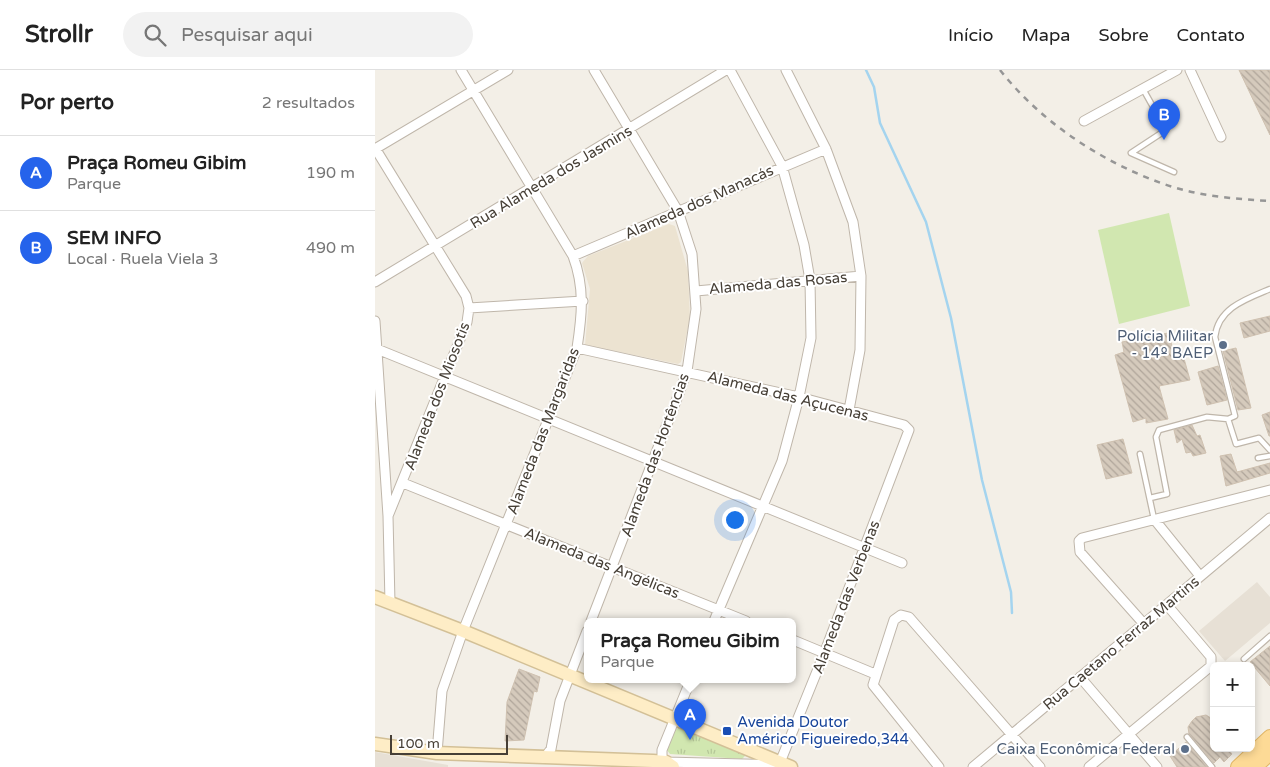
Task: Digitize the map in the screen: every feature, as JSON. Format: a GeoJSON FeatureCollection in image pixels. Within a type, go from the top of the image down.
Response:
{"type":"FeatureCollection","features":[{"type":"Feature","properties":{"kind":"main road"},"geometry":{"type":"LineString","coordinates":[[375,597],[584,681]]}},
{"type":"Feature","properties":{"kind":"main road"},"geometry":{"type":"LineString","coordinates":[[590,683],[786,765]]}},
{"type":"Feature","properties":{"kind":"main road"},"geometry":{"type":"LineString","coordinates":[[1238,767],[1270,738]]}},
{"type":"Feature","properties":{"kind":"main road"},"geometry":{"type":"LineString","coordinates":[[375,744],[497,761],[545,756],[669,764]]}},
{"type":"Feature","properties":{"kind":"main road"},"geometry":{"type":"LineString","coordinates":[[1255,767],[1270,753]]}},
{"type":"Feature","properties":{"kind":"street","name":"Alameda das Margaridas"},"geometry":{"type":"LineString","coordinates":[[437,753],[442,691],[463,631],[577,348],[583,301],[582,287],[573,256],[461,70]]}},
{"type":"Feature","properties":{"kind":"street"},"geometry":{"type":"LineString","coordinates":[[375,149],[508,70]]}},
{"type":"Feature","properties":{"kind":"street","name":"Alameda das Hortências"},"geometry":{"type":"LineString","coordinates":[[592,618],[654,462],[687,371],[696,309],[696,291],[691,254],[678,211],[594,70]]}},
{"type":"Feature","properties":{"kind":"street","name":"Rua Alameda dos Jasmins"},"geometry":{"type":"LineString","coordinates":[[375,282],[727,70]]}},
{"type":"Feature","properties":{"kind":"street"},"geometry":{"type":"LineString","coordinates":[[715,618],[782,461],[799,398],[811,338],[810,280],[804,245],[782,166],[730,70]]}},
{"type":"Feature","properties":{"kind":"street"},"geometry":{"type":"LineString","coordinates":[[786,70],[826,149],[853,222],[861,276],[861,350],[849,410]]}},
{"type":"Feature","properties":{"kind":"street"},"geometry":{"type":"LineString","coordinates":[[1084,121],[1177,70]]}},
{"type":"Feature","properties":{"kind":"street"},"geometry":{"type":"LineString","coordinates":[[1190,70],[1221,137]]}},
{"type":"Feature","properties":{"kind":"street","name":"Alameda dos Miosotis"},"geometry":{"type":"LineString","coordinates":[[375,149],[466,296],[469,308],[467,322],[446,377],[388,516]]}},
{"type":"Feature","properties":{"kind":"street","name":"Alameda dos Manacás"},"geometry":{"type":"LineString","coordinates":[[573,256],[826,149]]}},
{"type":"Feature","properties":{"kind":"street","name":"Alameda das Rosas"},"geometry":{"type":"LineString","coordinates":[[696,291],[861,276]]}},
{"type":"Feature","properties":{"kind":"street"},"geometry":{"type":"LineString","coordinates":[[469,308],[583,301]]}},
{"type":"Feature","properties":{"kind":"street"},"geometry":{"type":"LineString","coordinates":[[375,321],[387,495],[390,603]]}},
{"type":"Feature","properties":{"kind":"street","name":"Alameda das Açucenas"},"geometry":{"type":"LineString","coordinates":[[577,348],[687,371],[849,410],[904,425],[909,430]]}},
{"type":"Feature","properties":{"kind":"street"},"geometry":{"type":"LineString","coordinates":[[377,349],[902,563]]}},
{"type":"Feature","properties":{"kind":"street","name":"Alameda das Verbenas"},"geometry":{"type":"LineString","coordinates":[[786,765],[824,654],[909,430]]}},
{"type":"Feature","properties":{"kind":"street","name":"Alameda das Angélicas"},"geometry":{"type":"LineString","coordinates":[[403,483],[739,618]]}},
{"type":"Feature","properties":{"kind":"street"},"geometry":{"type":"LineString","coordinates":[[1144,624],[1081,552],[1078,546],[1082,538],[1270,490]]}},
{"type":"Feature","properties":{"kind":"street"},"geometry":{"type":"LineString","coordinates":[[387,495],[397,497]]}},
{"type":"Feature","properties":{"kind":"street","name":"Rua Caetano Ferraz Martins"},"geometry":{"type":"LineString","coordinates":[[973,767],[1270,518]]}},
{"type":"Feature","properties":{"kind":"street"},"geometry":{"type":"LineString","coordinates":[[1154,519],[1200,576]]}},
{"type":"Feature","properties":{"kind":"street"},"geometry":{"type":"LineString","coordinates":[[1089,767],[1211,666],[1213,661],[1167,604]]}},
{"type":"Feature","properties":{"kind":"street"},"geometry":{"type":"LineString","coordinates":[[939,767],[873,686],[875,674],[894,620],[901,615],[909,617],[1040,767]]}},
{"type":"Feature","properties":{"kind":"street"},"geometry":{"type":"LineString","coordinates":[[545,756],[551,748],[560,701],[584,639]]}},
{"type":"Feature","properties":{"kind":"street"},"geometry":{"type":"LineString","coordinates":[[796,641],[875,674]]}},
{"type":"Feature","properties":{"kind":"street"},"geometry":{"type":"LineString","coordinates":[[1080,677],[1157,767]]}},
{"type":"Feature","properties":{"kind":"street"},"geometry":{"type":"LineString","coordinates":[[689,683],[662,750],[662,757],[669,764],[775,767],[786,765]]}},
{"type":"Feature","properties":{"kind":"lane"},"geometry":{"type":"LineString","coordinates":[[1143,89],[1166,130],[1131,152],[1174,172]]}},
{"type":"Feature","properties":{"kind":"lane"},"geometry":{"type":"LineString","coordinates":[[1150,498],[1167,494],[1156,437],[1159,430],[1207,417],[1227,419],[1235,416],[1215,337],[1216,327],[1221,318],[1239,301],[1270,289]]}},
{"type":"Feature","properties":{"kind":"lane"},"geometry":{"type":"LineString","coordinates":[[1227,419],[1236,444],[1259,438],[1270,450]]}},
{"type":"Feature","properties":{"kind":"lane"},"geometry":{"type":"LineString","coordinates":[[1140,454],[1154,519]]}},
{"type":"Feature","properties":{"kind":"lane"},"geometry":{"type":"LineString","coordinates":[[1258,458],[1270,456]]}},
{"type":"Feature","properties":{"kind":"lane"},"geometry":{"type":"LineString","coordinates":[[1244,659],[1270,636]]}},
{"type":"Feature","properties":{"kind":"lane"},"geometry":{"type":"LineString","coordinates":[[1187,738],[1212,767]]}},
{"type":"Feature","properties":{"kind":"shaded area"},"geometry":{"type":"Polygon","coordinates":[[[669,224],[675,226],[688,271],[690,317],[681,362],[678,364],[585,345],[590,289],[582,263],[588,256],[669,224]]]}},
{"type":"Feature","properties":{"kind":"shaded area"},"geometry":{"type":"Polygon","coordinates":[[[1257,582],[1270,597],[1270,623],[1225,661],[1199,631],[1257,582]]]}},
{"type":"Feature","properties":{"kind":"shaded area"},"geometry":{"type":"Polygon","coordinates":[[[375,752],[448,765],[448,767],[375,767],[375,752]]]}},
{"type":"Feature","properties":{"kind":"green space"},"geometry":{"type":"Polygon","coordinates":[[[1169,213],[1190,306],[1119,324],[1098,230],[1169,213]]]}},
{"type":"Feature","properties":{"kind":"green space"},"geometry":{"type":"Polygon","coordinates":[[[678,728],[745,756],[742,759],[670,754],[666,749],[674,731],[678,728]]]}},
{"type":"Feature","properties":{"kind":"building"},"geometry":{"type":"Polygon","coordinates":[[[1239,70],[1270,70],[1270,135],[1257,108],[1239,70]]]}},
{"type":"Feature","properties":{"kind":"building"},"geometry":{"type":"Polygon","coordinates":[[[1270,316],[1270,331],[1244,338],[1240,323],[1270,316]]]}},
{"type":"Feature","properties":{"kind":"building"},"geometry":{"type":"Polygon","coordinates":[[[1168,333],[1174,352],[1181,348],[1190,380],[1159,386],[1168,419],[1146,423],[1146,418],[1133,422],[1115,355],[1124,352],[1122,342],[1168,333]]]}},
{"type":"Feature","properties":{"kind":"building"},"geometry":{"type":"Polygon","coordinates":[[[1236,348],[1251,408],[1238,410],[1223,351],[1236,348]]]}},
{"type":"Feature","properties":{"kind":"building"},"geometry":{"type":"Polygon","coordinates":[[[1218,366],[1227,400],[1207,405],[1198,372],[1218,366]]]}},
{"type":"Feature","properties":{"kind":"building"},"geometry":{"type":"Polygon","coordinates":[[[1270,412],[1270,436],[1269,436],[1262,415],[1270,412]]]}},
{"type":"Feature","properties":{"kind":"building"},"geometry":{"type":"Polygon","coordinates":[[[1192,425],[1197,436],[1200,435],[1206,453],[1193,456],[1191,452],[1186,453],[1182,439],[1177,443],[1174,430],[1192,425]]]}},
{"type":"Feature","properties":{"kind":"building"},"geometry":{"type":"Polygon","coordinates":[[[1123,439],[1132,473],[1106,479],[1097,445],[1123,439]]]}},
{"type":"Feature","properties":{"kind":"building"},"geometry":{"type":"Polygon","coordinates":[[[1231,454],[1237,472],[1270,463],[1270,473],[1226,486],[1220,456],[1231,454]]]}},
{"type":"Feature","properties":{"kind":"building"},"geometry":{"type":"Polygon","coordinates":[[[1270,646],[1270,686],[1255,668],[1255,662],[1250,662],[1270,646]]]}},
{"type":"Feature","properties":{"kind":"building"},"geometry":{"type":"Polygon","coordinates":[[[519,669],[540,677],[537,692],[534,691],[524,740],[505,741],[507,702],[519,669]]]}},
{"type":"Feature","properties":{"kind":"building"},"geometry":{"type":"Polygon","coordinates":[[[1206,715],[1210,718],[1210,752],[1230,752],[1232,754],[1224,762],[1220,757],[1214,763],[1189,734],[1188,727],[1196,717],[1206,715]]]}},
{"type":"Feature","properties":{"kind":"building","name":"Caixa Econômica Federal"},"geometry":{"type":"Polygon","coordinates":[[[1186,742],[1207,767],[1177,767],[1170,756],[1186,742]]]}},
{"type":"Feature","properties":{"kind":"waterway"},"geometry":{"type":"LineString","coordinates":[[866,70],[874,87],[880,123],[926,222],[951,318],[982,480],[1011,592],[1012,613]]}},
{"type":"Feature","properties":{"kind":"railway"},"geometry":{"type":"LineString","coordinates":[[1000,70],[1016,89],[1052,122],[1094,151],[1138,174],[1161,183],[1201,194],[1270,201]]}},
{"type":"Feature","properties":{"kind":"place","name":"SEM INFO"},"geometry":{"type":"Point","coordinates":[1164,140]}},
{"type":"Feature","properties":{"kind":"place","name":"Polícia Militar - 14º BAEP"},"geometry":{"type":"Point","coordinates":[1223,345]}},
{"type":"Feature","properties":{"kind":"place","name":"Avenida Doutor Américo Figueiredo,344"},"geometry":{"type":"Point","coordinates":[727,731]}},
{"type":"Feature","properties":{"kind":"place","name":"Praça Romeu Gibim"},"geometry":{"type":"Point","coordinates":[690,740]}},
{"type":"Feature","properties":{"kind":"place","name":"Caixa Econômica Federal"},"geometry":{"type":"Point","coordinates":[1185,749]}}]}
